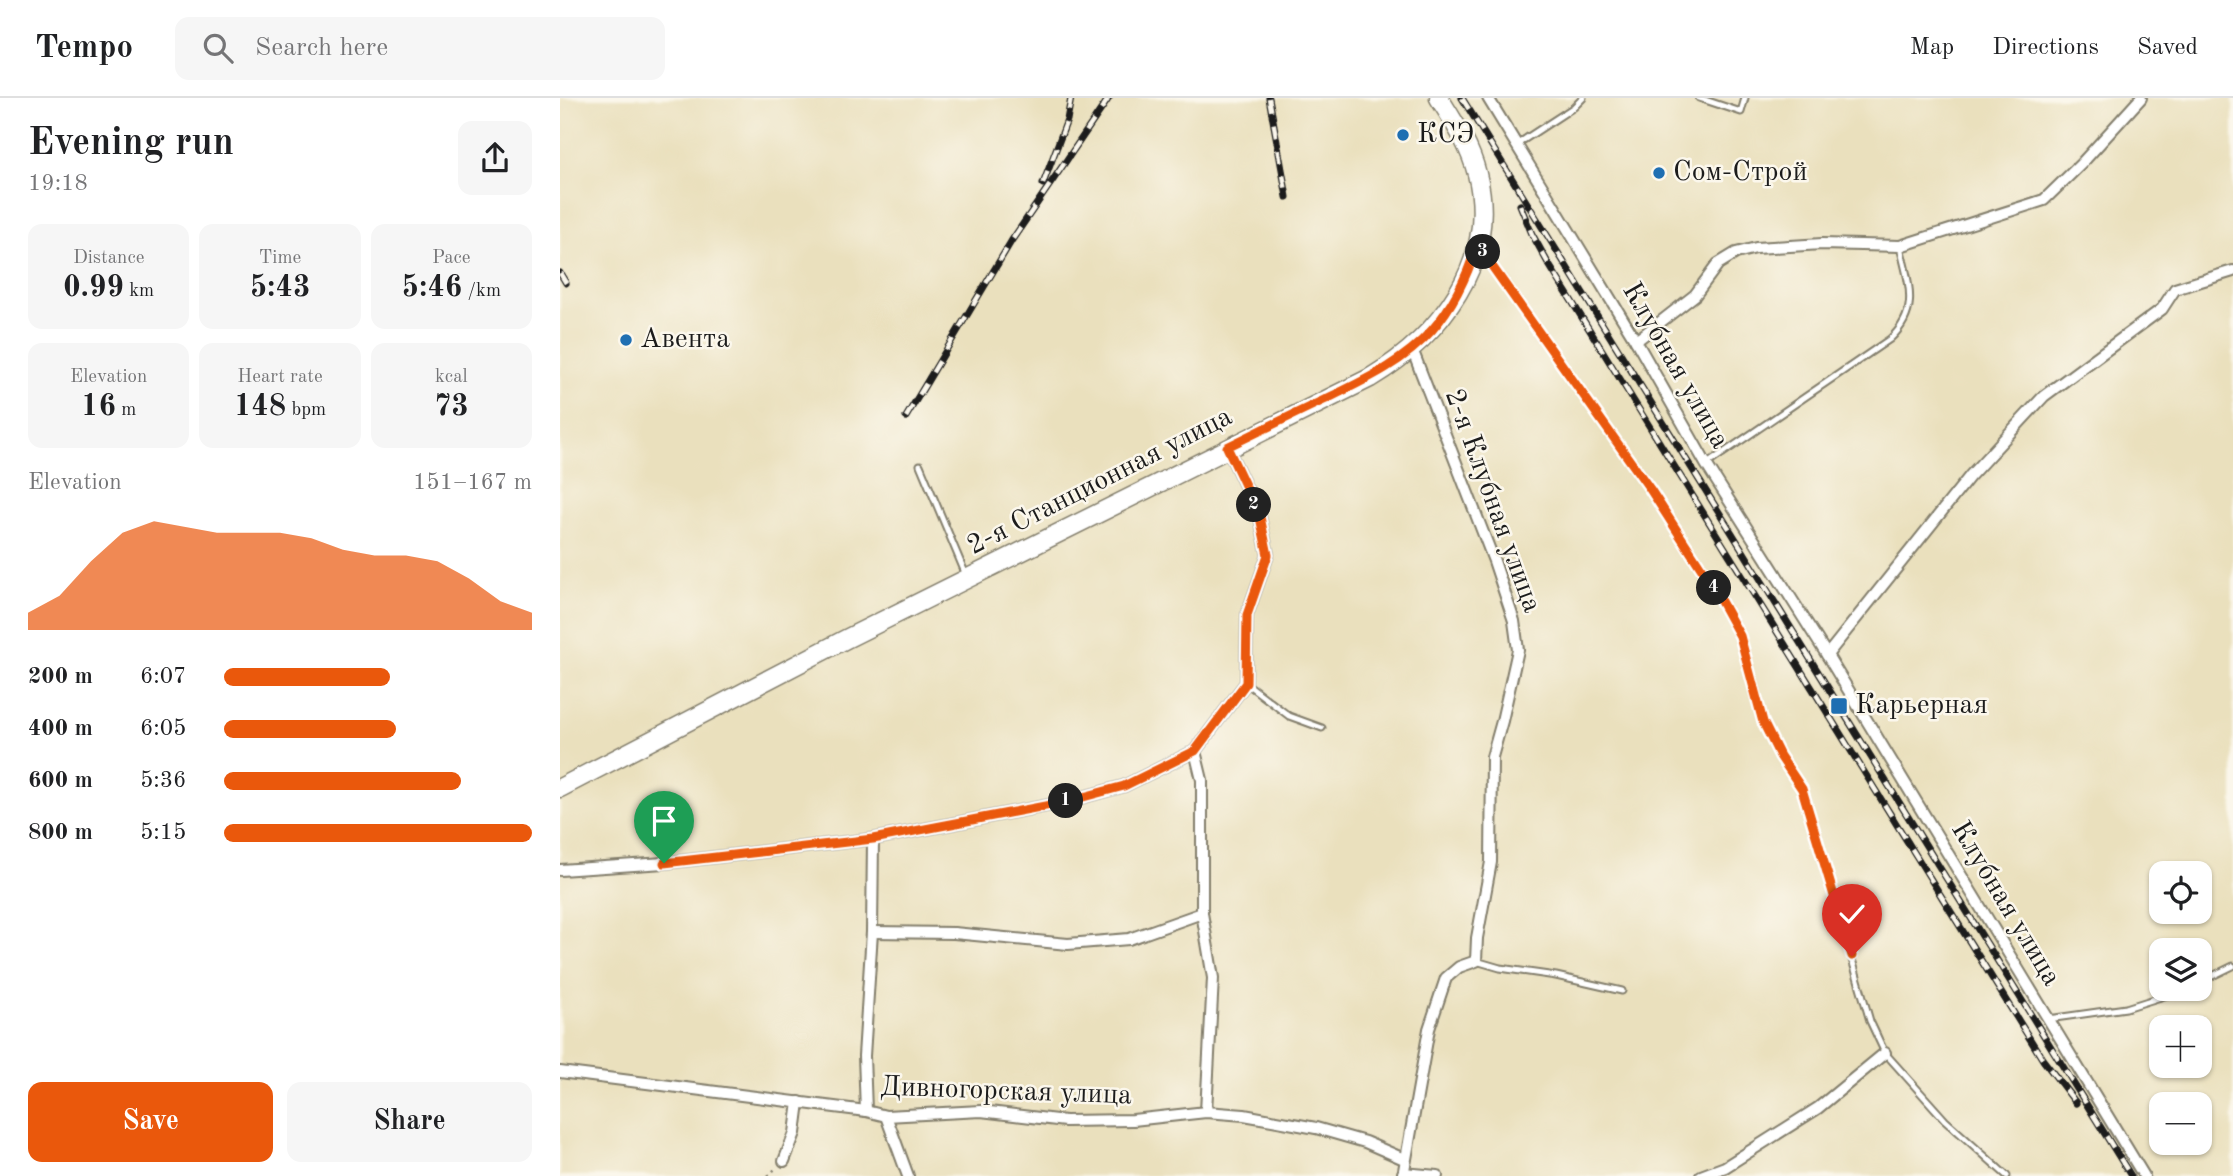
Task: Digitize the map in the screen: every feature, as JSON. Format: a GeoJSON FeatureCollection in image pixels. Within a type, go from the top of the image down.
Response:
{"type":"FeatureCollection","features":[{"type":"Feature","properties":{"kind":"main road","name":"2-я Станционная улица"},"geometry":{"type":"LineString","coordinates":[[560,788],[967,578],[1370,377],[1412,349],[1432,331],[1453,303],[1467,277],[1477,245],[1482,203],[1477,173],[1465,141],[1439,98]]}},
{"type":"Feature","properties":{"kind":"street","name":"Клубная улица"},"geometry":{"type":"LineString","coordinates":[[1488,98],[1636,341],[1706,464],[2144,1176]]}},
{"type":"Feature","properties":{"kind":"street"},"geometry":{"type":"LineString","coordinates":[[1636,341],[1695,295],[1718,264],[1736,253],[1756,247],[1822,244],[1900,246],[2044,200],[2141,98]]}},
{"type":"Feature","properties":{"kind":"street"},"geometry":{"type":"LineString","coordinates":[[1826,656],[1970,476],[2044,396],[2162,309],[2175,289],[2233,271]]}},
{"type":"Feature","properties":{"kind":"street","name":"2-я Клубная улица"},"geometry":{"type":"LineString","coordinates":[[1412,349],[1494,561],[1514,621],[1517,650],[1492,757],[1491,862],[1477,938],[1476,961]]}},
{"type":"Feature","properties":{"kind":"street"},"geometry":{"type":"LineString","coordinates":[[560,870],[664,863],[873,839],[1061,803],[1124,786],[1195,751],[1246,683],[1247,615],[1268,555],[1260,517],[1227,447]]}},
{"type":"Feature","properties":{"kind":"street"},"geometry":{"type":"LineString","coordinates":[[1195,751],[1202,780],[1202,913],[1213,978],[1206,1112]]}},
{"type":"Feature","properties":{"kind":"street"},"geometry":{"type":"LineString","coordinates":[[866,1111],[864,1056],[872,932],[873,839]]}},
{"type":"Feature","properties":{"kind":"street"},"geometry":{"type":"LineString","coordinates":[[872,932],[954,933],[1068,944],[1129,939],[1202,913]]}},
{"type":"Feature","properties":{"kind":"street"},"geometry":{"type":"LineString","coordinates":[[1437,1176],[1403,1175],[1404,1158],[1429,1029],[1446,978],[1459,967],[1476,961]]}},
{"type":"Feature","properties":{"kind":"street"},"geometry":{"type":"LineString","coordinates":[[1701,1176],[1726,1167],[1818,1108],[1885,1053]]}},
{"type":"Feature","properties":{"kind":"street","name":"Дивногорская улица"},"geometry":{"type":"LineString","coordinates":[[560,1072],[866,1111],[886,1116],[981,1111],[1065,1121],[1133,1120],[1206,1112],[1244,1115],[1316,1128],[1365,1142],[1404,1158]]}},
{"type":"Feature","properties":{"kind":"street"},"geometry":{"type":"LineString","coordinates":[[784,1161],[795,1133],[799,1102]]}},
{"type":"Feature","properties":{"kind":"street"},"geometry":{"type":"LineString","coordinates":[[886,1116],[908,1176]]}},
{"type":"Feature","properties":{"kind":"lane"},"geometry":{"type":"LineString","coordinates":[[1516,145],[1574,107],[1583,98]]}},
{"type":"Feature","properties":{"kind":"lane"},"geometry":{"type":"LineString","coordinates":[[1699,98],[1741,111],[1745,98]]}},
{"type":"Feature","properties":{"kind":"lane"},"geometry":{"type":"LineString","coordinates":[[1477,245],[1650,489],[1712,585],[1740,636],[1763,722],[1780,756],[1802,789],[1870,1021],[1885,1053],[1945,1120],[2007,1176]]}},
{"type":"Feature","properties":{"kind":"lane"},"geometry":{"type":"LineString","coordinates":[[1706,464],[1890,339],[1902,328],[1910,305],[1900,246]]}},
{"type":"Feature","properties":{"kind":"lane"},"geometry":{"type":"LineString","coordinates":[[920,466],[967,578]]}},
{"type":"Feature","properties":{"kind":"lane"},"geometry":{"type":"LineString","coordinates":[[1246,683],[1289,716],[1322,728]]}},
{"type":"Feature","properties":{"kind":"lane"},"geometry":{"type":"LineString","coordinates":[[1476,961],[1622,991]]}},
{"type":"Feature","properties":{"kind":"lane"},"geometry":{"type":"LineString","coordinates":[[2212,976],[2233,966]]}},
{"type":"Feature","properties":{"kind":"lane"},"geometry":{"type":"LineString","coordinates":[[2048,1019],[2126,1009],[2150,1001]]}},
{"type":"Feature","properties":{"kind":"railway"},"geometry":{"type":"LineString","coordinates":[[1043,184],[1067,120],[1071,98]]}},
{"type":"Feature","properties":{"kind":"railway"},"geometry":{"type":"LineString","coordinates":[[906,417],[1012,240],[1109,98]]}},
{"type":"Feature","properties":{"kind":"railway"},"geometry":{"type":"LineString","coordinates":[[1269,98],[1287,197]]}},
{"type":"Feature","properties":{"kind":"railway"},"geometry":{"type":"LineString","coordinates":[[1462,98],[2131,1176]]}},
{"type":"Feature","properties":{"kind":"railway"},"geometry":{"type":"LineString","coordinates":[[1520,205],[1548,263],[2043,1060],[2076,1103]]}},
{"type":"Feature","properties":{"kind":"railway"},"geometry":{"type":"LineString","coordinates":[[560,273],[566,283]]}},
{"type":"Feature","properties":{"kind":"place","name":"КСЭ"},"geometry":{"type":"Point","coordinates":[1403,135]}},
{"type":"Feature","properties":{"kind":"place","name":"Сом-Строй"},"geometry":{"type":"Point","coordinates":[1659,173]}},
{"type":"Feature","properties":{"kind":"place","name":"Авента"},"geometry":{"type":"Point","coordinates":[626,340]}},
{"type":"Feature","properties":{"kind":"place","name":"Карьерная"},"geometry":{"type":"Point","coordinates":[1839,706]}},
{"type":"Feature","properties":{"kind":"route"},"geometry":{"type":"LineString","coordinates":[[664,863],[873,839],[1061,803],[1124,786],[1195,751],[1246,683],[1247,615],[1268,555],[1260,517],[1227,447],[1370,377],[1412,349],[1432,331],[1453,303],[1467,277],[1477,245],[1650,489],[1712,585],[1740,636],[1763,722],[1780,756],[1802,789],[1852,956]]}}]}
